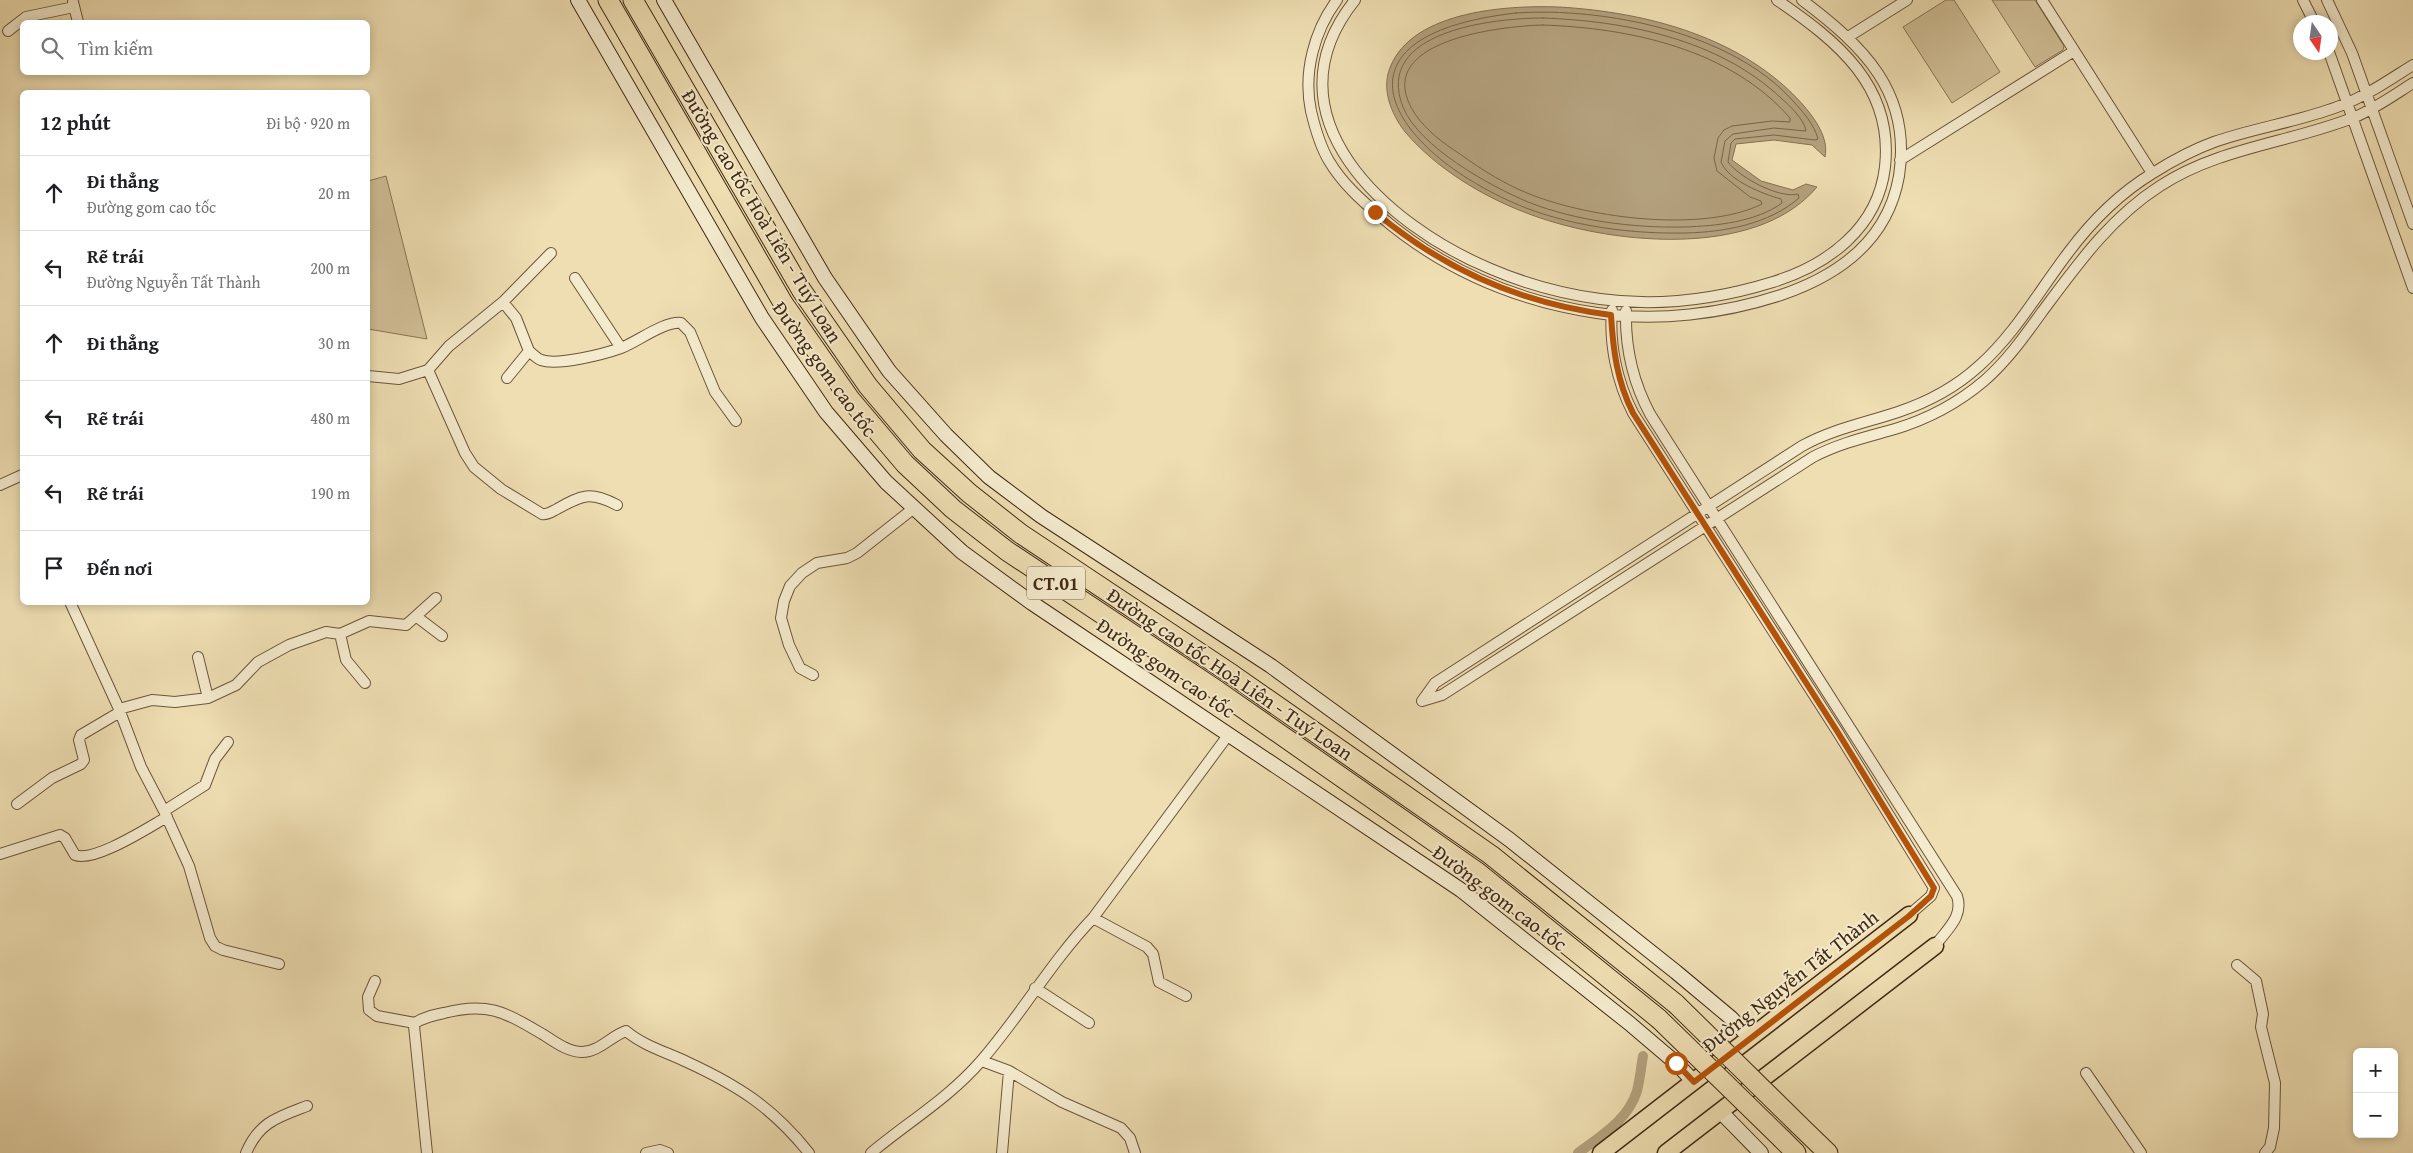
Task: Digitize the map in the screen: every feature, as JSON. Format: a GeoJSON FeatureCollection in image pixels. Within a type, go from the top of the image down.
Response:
{"type":"FeatureCollection","features":[{"type":"Feature","properties":{"kind":"highway","name":"Đường cao tốc Hoà Liên - Tuý Loan"},"geometry":{"type":"LineString","coordinates":[[608,0],[783,303],[850,399],[905,464],[953,509],[1007,551],[1218,691],[1476,871],[1659,1019],[1796,1153]]}},
{"type":"Feature","properties":{"kind":"highway","name":"Đường cao tốc Hoà Liên - Tuý Loan"},"geometry":{"type":"LineString","coordinates":[[633,0],[802,291],[868,386],[922,450],[969,493],[1021,534],[1233,675],[1491,856],[1676,1004],[1828,1153]]}},
{"type":"Feature","properties":{"kind":"main road","name":"Đường gom cao tốc"},"geometry":{"type":"LineString","coordinates":[[578,0],[762,318],[826,412],[886,482],[962,552],[1032,603],[1462,890],[1629,1024],[1676,1063],[1694,1082]]}},
{"type":"Feature","properties":{"kind":"main road"},"geometry":{"type":"LineString","coordinates":[[664,0],[824,278],[890,371],[946,435],[989,477],[1041,516],[1271,666],[1510,840],[1676,972],[1731,1018],[1750,1038]]}},
{"type":"Feature","properties":{"kind":"main road","name":"Đường Nguyễn Tất Thành"},"geometry":{"type":"LineString","coordinates":[[1601,1153],[1909,916]]}},
{"type":"Feature","properties":{"kind":"main road"},"geometry":{"type":"LineString","coordinates":[[1666,1153],[1935,946]]}},
{"type":"Feature","properties":{"kind":"main road"},"geometry":{"type":"LineString","coordinates":[[1720,1111],[1761,1153]]}},
{"type":"Feature","properties":{"kind":"street"},"geometry":{"type":"LineString","coordinates":[[1337,0],[1329,12],[1316,43],[1309,73],[1308,93],[1315,127],[1326,156],[1338,174],[1361,200],[1425,250],[1472,277],[1517,294],[1555,305],[1626,316],[1695,313],[1743,306],[1801,288],[1834,273],[1860,251],[1882,221],[1895,191],[1900,160],[1899,126],[1888,90],[1872,62],[1848,37],[1802,0]]}},
{"type":"Feature","properties":{"kind":"street"},"geometry":{"type":"LineString","coordinates":[[1355,0],[1340,21],[1328,46],[1322,90],[1326,114],[1335,142],[1353,170],[1402,215],[1432,238],[1471,260],[1513,278],[1554,290],[1626,301],[1676,301],[1720,295],[1758,286],[1801,272],[1822,262],[1849,240],[1863,223],[1874,204],[1884,174],[1886,142],[1880,111],[1874,94],[1865,78],[1848,58],[1807,22],[1777,0]]}},
{"type":"Feature","properties":{"kind":"street"},"geometry":{"type":"LineString","coordinates":[[1848,37],[1907,0]]}},
{"type":"Feature","properties":{"kind":"street"},"geometry":{"type":"LineString","coordinates":[[2042,0],[2152,173]]}},
{"type":"Feature","properties":{"kind":"street"},"geometry":{"type":"LineString","coordinates":[[2303,0],[2310,15]]}},
{"type":"Feature","properties":{"kind":"street"},"geometry":{"type":"LineString","coordinates":[[2326,0],[2352,53],[2413,224]]}},
{"type":"Feature","properties":{"kind":"street"},"geometry":{"type":"LineString","coordinates":[[22,20],[26,17],[73,3],[77,20]]}},
{"type":"Feature","properties":{"kind":"street"},"geometry":{"type":"LineString","coordinates":[[8,31],[20,22]]}},
{"type":"Feature","properties":{"kind":"street"},"geometry":{"type":"LineString","coordinates":[[1316,43],[1328,46]]}},
{"type":"Feature","properties":{"kind":"street"},"geometry":{"type":"LineString","coordinates":[[1900,160],[2074,51]]}},
{"type":"Feature","properties":{"kind":"street"},"geometry":{"type":"LineString","coordinates":[[2332,60],[2413,288]]}},
{"type":"Feature","properties":{"kind":"street"},"geometry":{"type":"LineString","coordinates":[[2413,65],[2367,94],[2348,103],[2301,119],[2212,143],[2187,153],[2152,173],[2114,203],[2093,223],[2068,252],[2007,335],[1980,365],[1959,382],[1915,406],[1820,436],[1435,683],[1422,700],[1442,695],[1823,452],[1919,420],[1968,394],[2007,359],[2100,237],[2132,206],[2164,183],[2187,170],[2224,154],[2308,133],[2353,118],[2372,109],[2413,82]]}},
{"type":"Feature","properties":{"kind":"street"},"geometry":{"type":"LineString","coordinates":[[1425,250],[1432,238]]}},
{"type":"Feature","properties":{"kind":"street"},"geometry":{"type":"LineString","coordinates":[[370,376],[399,379],[428,370],[449,346],[503,302],[551,254]]}},
{"type":"Feature","properties":{"kind":"street"},"geometry":{"type":"LineString","coordinates":[[575,278],[622,348]]}},
{"type":"Feature","properties":{"kind":"street"},"geometry":{"type":"LineString","coordinates":[[1612,300],[1611,315],[1615,362],[1624,394],[1638,422],[1704,528],[1837,731],[1934,888],[1931,896],[1909,916]]}},
{"type":"Feature","properties":{"kind":"street"},"geometry":{"type":"LineString","coordinates":[[1626,301],[1629,352],[1637,388],[1650,414],[1957,896],[1960,904],[1957,915],[1935,946]]}},
{"type":"Feature","properties":{"kind":"street"},"geometry":{"type":"LineString","coordinates":[[503,302],[519,323],[529,351],[535,357],[549,362],[622,348],[671,324],[676,323],[685,326],[694,341],[711,385],[736,421]]}},
{"type":"Feature","properties":{"kind":"street"},"geometry":{"type":"LineString","coordinates":[[507,378],[529,351]]}},
{"type":"Feature","properties":{"kind":"street"},"geometry":{"type":"LineString","coordinates":[[428,370],[469,460],[483,477],[495,486],[542,514],[550,513],[586,496],[599,497],[617,505]]}},
{"type":"Feature","properties":{"kind":"street"},"geometry":{"type":"LineString","coordinates":[[0,485],[20,476]]}},
{"type":"Feature","properties":{"kind":"street"},"geometry":{"type":"LineString","coordinates":[[813,675],[800,668],[789,645],[781,618],[790,586],[802,573],[817,563],[847,558],[857,553],[914,508]]}},
{"type":"Feature","properties":{"kind":"street"},"geometry":{"type":"LineString","coordinates":[[17,804],[52,778],[81,764],[84,760],[79,740],[81,735],[119,710],[152,700],[176,702],[208,698],[236,685],[258,662],[289,645],[326,632],[340,634],[368,621],[406,624],[417,617],[436,598]]}},
{"type":"Feature","properties":{"kind":"street"},"geometry":{"type":"LineString","coordinates":[[71,605],[119,710],[141,766],[189,866],[212,943],[223,950],[279,964]]}},
{"type":"Feature","properties":{"kind":"street"},"geometry":{"type":"LineString","coordinates":[[417,617],[442,636]]}},
{"type":"Feature","properties":{"kind":"street"},"geometry":{"type":"LineString","coordinates":[[340,634],[346,660],[365,683]]}},
{"type":"Feature","properties":{"kind":"street"},"geometry":{"type":"LineString","coordinates":[[198,657],[208,698]]}},
{"type":"Feature","properties":{"kind":"street"},"geometry":{"type":"LineString","coordinates":[[871,1153],[944,1098],[982,1061],[1071,940],[1093,918],[1228,734]]}},
{"type":"Feature","properties":{"kind":"street"},"geometry":{"type":"LineString","coordinates":[[0,854],[60,835],[65,838],[75,854],[85,856],[124,841],[205,786],[215,759],[228,742]]}},
{"type":"Feature","properties":{"kind":"street"},"geometry":{"type":"LineString","coordinates":[[1093,918],[1147,946],[1155,959],[1159,982],[1186,996]]}},
{"type":"Feature","properties":{"kind":"street"},"geometry":{"type":"LineString","coordinates":[[2237,964],[2256,981],[2263,1014],[2261,1027],[2275,1083],[2274,1128],[2270,1147],[2265,1153]]}},
{"type":"Feature","properties":{"kind":"street"},"geometry":{"type":"LineString","coordinates":[[375,981],[368,997],[369,1010],[377,1016],[415,1023],[454,1010],[487,1008],[503,1013],[560,1044],[580,1052],[593,1050],[626,1031],[638,1040],[718,1077],[757,1100],[775,1115],[809,1153]]}},
{"type":"Feature","properties":{"kind":"street"},"geometry":{"type":"LineString","coordinates":[[1035,988],[1089,1023]]}},
{"type":"Feature","properties":{"kind":"street"},"geometry":{"type":"LineString","coordinates":[[415,1023],[413,1032],[427,1153]]}},
{"type":"Feature","properties":{"kind":"street"},"geometry":{"type":"LineString","coordinates":[[982,1061],[1009,1071],[1062,1102],[1121,1128],[1130,1138],[1135,1153]]}},
{"type":"Feature","properties":{"kind":"street"},"geometry":{"type":"LineString","coordinates":[[1002,1153],[1009,1071]]}},
{"type":"Feature","properties":{"kind":"street"},"geometry":{"type":"LineString","coordinates":[[2086,1073],[2142,1153]]}},
{"type":"Feature","properties":{"kind":"street"},"geometry":{"type":"LineString","coordinates":[[246,1153],[256,1134],[267,1123],[308,1106]]}},
{"type":"Feature","properties":{"kind":"street"},"geometry":{"type":"LineString","coordinates":[[646,1153],[660,1150],[668,1153]]}},
{"type":"Feature","properties":{"kind":"shaded area"},"geometry":{"type":"Polygon","coordinates":[[[1946,0],[1954,0],[2000,72],[1952,103],[1903,27],[1946,0]]]}},
{"type":"Feature","properties":{"kind":"shaded area"},"geometry":{"type":"Polygon","coordinates":[[[1992,0],[2035,0],[2064,46],[2063,50],[2035,67],[1992,0]]]}},
{"type":"Feature","properties":{"kind":"shaded area"},"geometry":{"type":"Polygon","coordinates":[[[386,176],[427,339],[370,329],[370,180],[386,176]]]}},
{"type":"Feature","properties":{"kind":"water"},"geometry":{"type":"Polygon","coordinates":[[[1559,7],[1626,15],[1659,22],[1692,32],[1753,62],[1780,82],[1808,111],[1817,123],[1823,136],[1826,150],[1825,157],[1812,145],[1774,140],[1736,144],[1732,160],[1761,181],[1793,190],[1806,184],[1817,187],[1790,211],[1756,227],[1718,236],[1677,239],[1636,238],[1595,232],[1557,223],[1524,212],[1492,198],[1460,180],[1418,146],[1406,133],[1393,113],[1388,97],[1387,82],[1388,74],[1398,53],[1414,37],[1436,25],[1460,16],[1512,8],[1559,7]]]}},
{"type":"Feature","properties":{"kind":"waterway"},"geometry":{"type":"LineString","coordinates":[[1578,1153],[1604,1134],[1627,1111],[1637,1091],[1643,1056]]}},
{"type":"Feature","properties":{"kind":"route"},"geometry":{"type":"LineString","coordinates":[[1375,212],[1425,250],[1472,277],[1542,302],[1611,315],[1615,362],[1624,394],[1638,422],[1716,546],[1837,731],[1934,888],[1931,896],[1909,916],[1694,1082],[1676,1063]]}}]}
